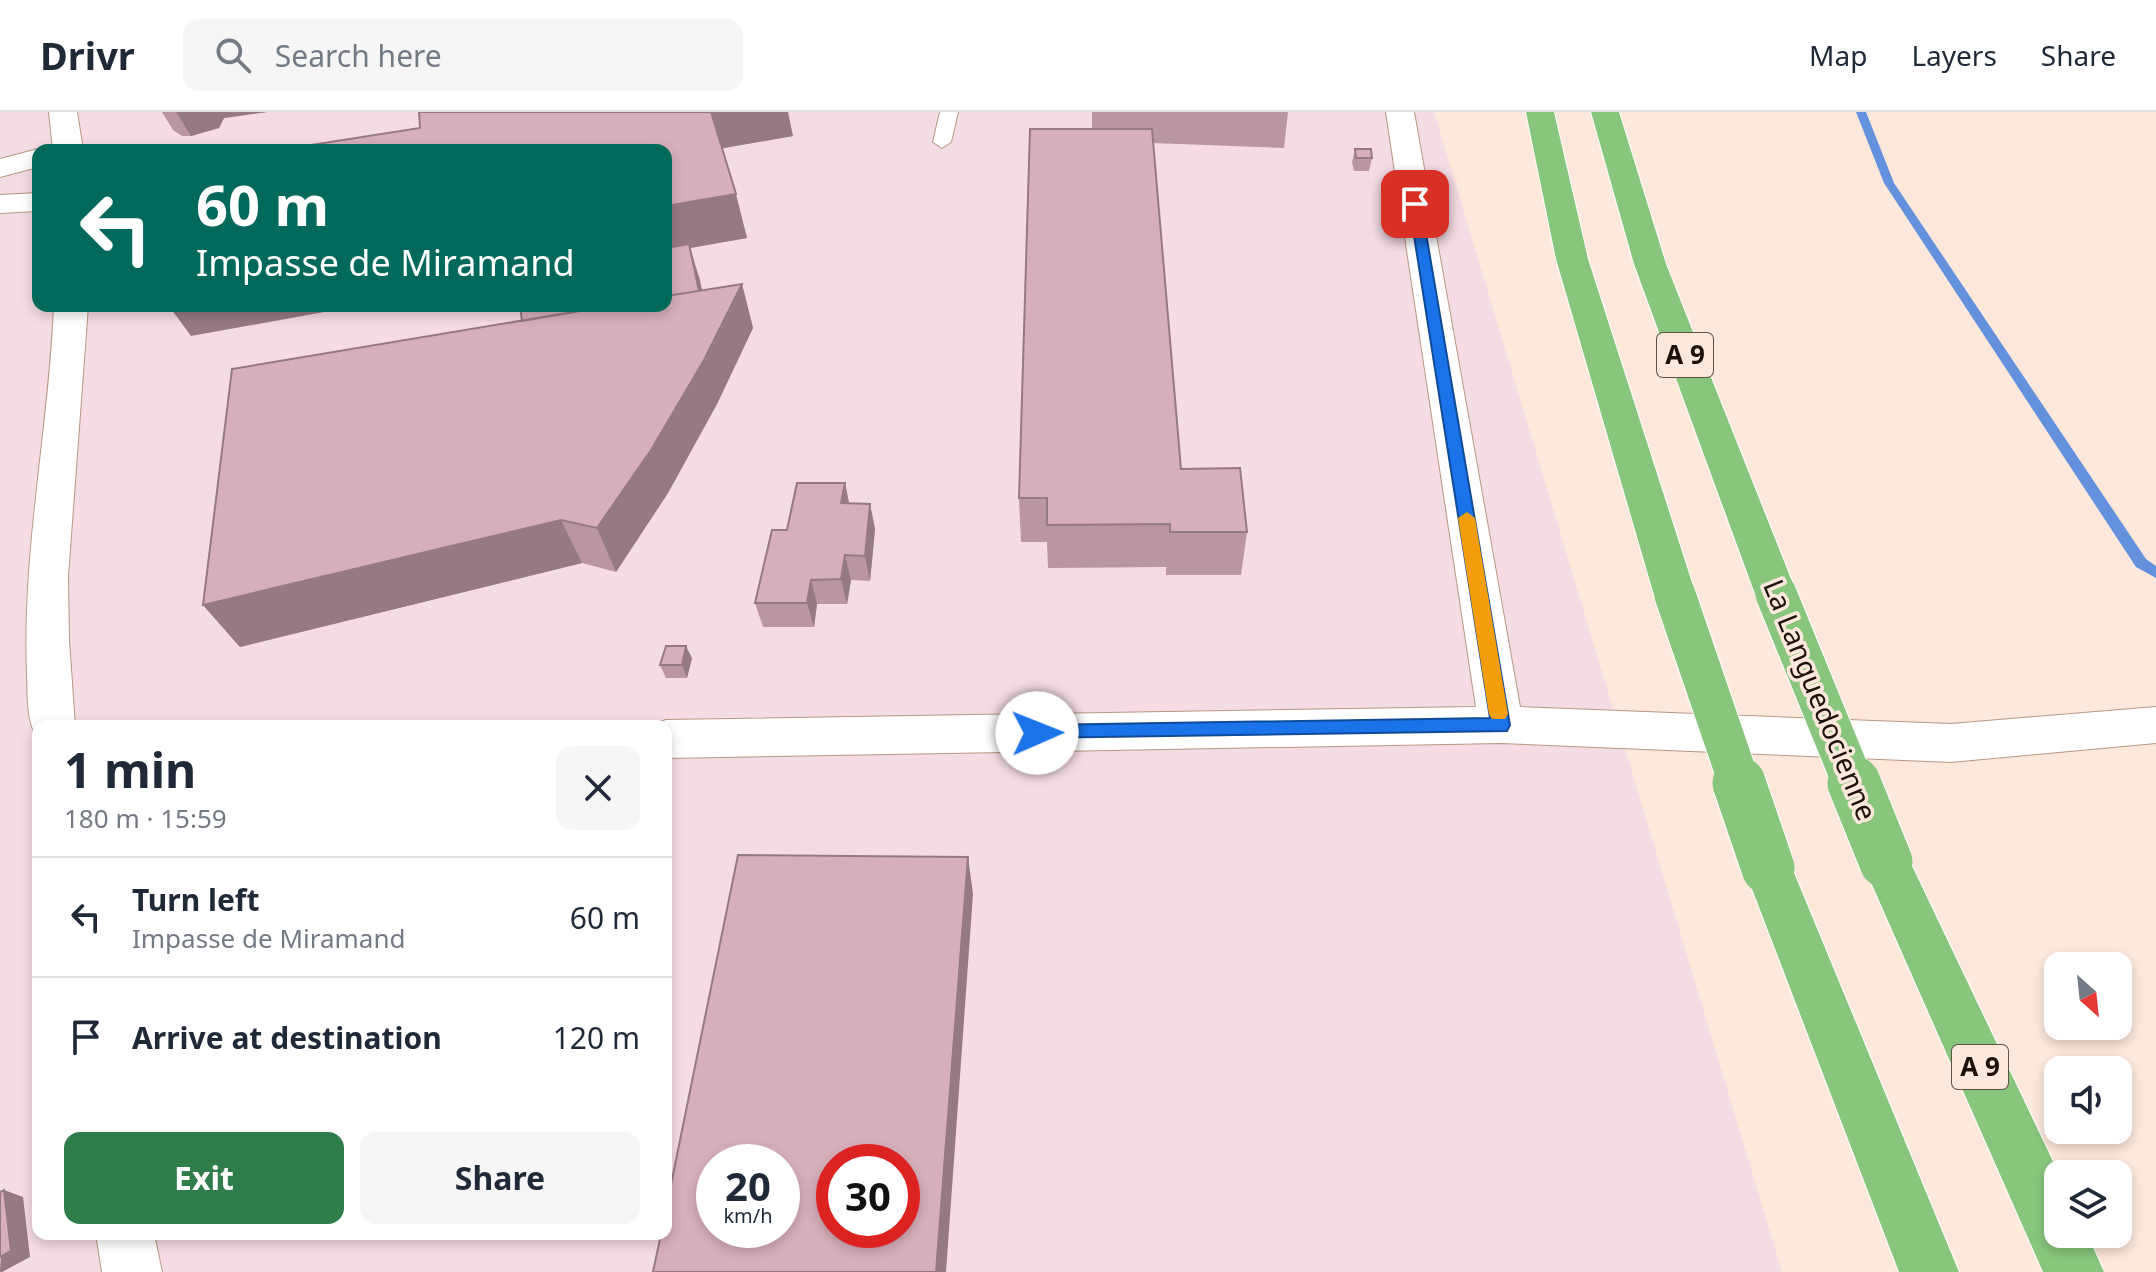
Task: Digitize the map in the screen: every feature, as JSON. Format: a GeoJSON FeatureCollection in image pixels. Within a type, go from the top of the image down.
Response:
{"type":"FeatureCollection","features":[{"type":"Feature","properties":{"kind":"highway"},"geometry":{"type":"LineString","coordinates":[[1540,112],[1572,259],[1675,595],[1768,868],[1929,1272]]}},
{"type":"Feature","properties":{"kind":"highway","name":"La Languedocienne"},"geometry":{"type":"LineString","coordinates":[[1605,112],[1650,264],[1776,594],[1886,862],[2074,1272]]}},
{"type":"Feature","properties":{"kind":"street"},"geometry":{"type":"LineString","coordinates":[[63,112],[67,144]]}},
{"type":"Feature","properties":{"kind":"street"},"geometry":{"type":"LineString","coordinates":[[1400,112],[1501,725]]}},
{"type":"Feature","properties":{"kind":"street"},"geometry":{"type":"LineString","coordinates":[[0,168],[32,160]]}},
{"type":"Feature","properties":{"kind":"street"},"geometry":{"type":"LineString","coordinates":[[0,204],[32,202]]}},
{"type":"Feature","properties":{"kind":"street"},"geometry":{"type":"LineString","coordinates":[[52,720],[47,669],[49,558],[71,349],[71,312]]}},
{"type":"Feature","properties":{"kind":"street"},"geometry":{"type":"LineString","coordinates":[[672,739],[1501,725],[1951,743],[2156,725]]}},
{"type":"Feature","properties":{"kind":"street"},"geometry":{"type":"LineString","coordinates":[[126,1240],[132,1272]]}},
{"type":"Feature","properties":{"kind":"lane"},"geometry":{"type":"LineString","coordinates":[[942,142],[949,112]]}},
{"type":"Feature","properties":{"kind":"shaded area"},"geometry":{"type":"Polygon","coordinates":[[[0,112],[1434,112],[1782,1272],[0,1272],[0,112]]]}},
{"type":"Feature","properties":{"kind":"building"},"geometry":{"type":"Polygon","coordinates":[[[419,112],[711,112],[736,194],[672,205],[672,144],[317,144],[420,128],[419,112]]]}},
{"type":"Feature","properties":{"kind":"building"},"geometry":{"type":"Polygon","coordinates":[[[1030,129],[1152,129],[1181,469],[1240,468],[1247,532],[1170,532],[1170,524],[1047,525],[1047,498],[1019,498],[1030,129]]]}},
{"type":"Feature","properties":{"kind":"building"},"geometry":{"type":"Polygon","coordinates":[[[1355,149],[1371,149],[1372,158],[1356,158],[1355,149]]]}},
{"type":"Feature","properties":{"kind":"building"},"geometry":{"type":"Polygon","coordinates":[[[689,244],[699,291],[672,295],[672,247],[689,244]]]}},
{"type":"Feature","properties":{"kind":"building"},"geometry":{"type":"Polygon","coordinates":[[[742,284],[704,360],[651,450],[597,528],[561,520],[203,605],[232,369],[573,312],[672,312],[672,295],[742,284]]]}},
{"type":"Feature","properties":{"kind":"building"},"geometry":{"type":"Polygon","coordinates":[[[521,312],[574,312],[522,321],[521,312]]]}},
{"type":"Feature","properties":{"kind":"building"},"geometry":{"type":"Polygon","coordinates":[[[797,483],[845,483],[841,503],[870,504],[865,556],[845,555],[841,579],[811,580],[807,603],[755,603],[772,530],[787,530],[797,483]]]}},
{"type":"Feature","properties":{"kind":"building"},"geometry":{"type":"Polygon","coordinates":[[[666,646],[686,646],[682,665],[660,665],[666,646]]]}},
{"type":"Feature","properties":{"kind":"building"},"geometry":{"type":"Polygon","coordinates":[[[738,855],[968,857],[936,1272],[653,1272],[660,1240],[672,1240],[672,1180],[738,855]]]}},
{"type":"Feature","properties":{"kind":"building"},"geometry":{"type":"Polygon","coordinates":[[[4,1190],[11,1251],[0,1257],[0,1192],[4,1190]]]}},
{"type":"Feature","properties":{"kind":"waterway"},"geometry":{"type":"LineString","coordinates":[[1861,112],[1889,183],[2141,563],[2156,573]]}},
{"type":"Feature","properties":{"kind":"slow traffic"},"geometry":{"type":"LineString","coordinates":[[1467,518],[1499,714]]}},
{"type":"Feature","properties":{"kind":"route"},"geometry":{"type":"LineString","coordinates":[[1037,733],[1501,725],[1415,204]]}}]}
